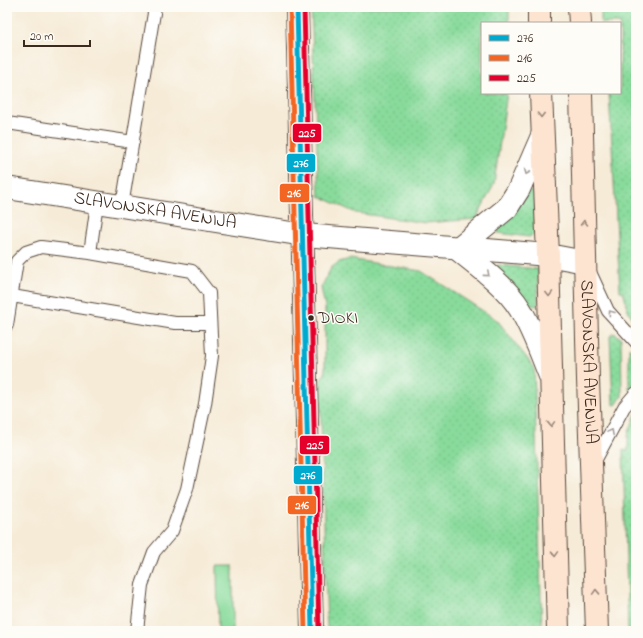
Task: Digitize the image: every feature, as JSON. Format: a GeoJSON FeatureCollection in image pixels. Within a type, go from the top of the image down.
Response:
{"type":"FeatureCollection","features":[{"type":"Feature","properties":{"kind":"main road"},"geometry":{"type":"LineString","coordinates":[[539,7],[539,22]]}},
{"type":"Feature","properties":{"kind":"main road"},"geometry":{"type":"LineString","coordinates":[[580,7],[580,22]]}},
{"type":"Feature","properties":{"kind":"main road"},"geometry":{"type":"LineString","coordinates":[[541,94],[548,256],[558,631]]}},
{"type":"Feature","properties":{"kind":"main road","name":"SLAVONSKA AVENIJA"},"geometry":{"type":"LineString","coordinates":[[581,94],[597,631]]}},
{"type":"Feature","properties":{"kind":"street"},"geometry":{"type":"LineString","coordinates":[[297,7],[304,235],[312,631]]}},
{"type":"Feature","properties":{"kind":"street"},"geometry":{"type":"LineString","coordinates":[[542,136],[519,189],[507,208],[457,249],[491,276],[519,308],[535,339],[550,376]]}},
{"type":"Feature","properties":{"kind":"street","name":"SLAVONSKA AVENIJA"},"geometry":{"type":"LineString","coordinates":[[7,188],[304,235],[548,256],[585,262]]}},
{"type":"Feature","properties":{"kind":"lane"},"geometry":{"type":"LineString","coordinates":[[122,206],[155,7]]}},
{"type":"Feature","properties":{"kind":"lane"},"geometry":{"type":"LineString","coordinates":[[7,124],[133,142]]}},
{"type":"Feature","properties":{"kind":"lane"},"geometry":{"type":"LineString","coordinates":[[90,253],[97,203]]}},
{"type":"Feature","properties":{"kind":"lane"},"geometry":{"type":"LineString","coordinates":[[7,325],[17,261],[26,252],[41,247],[90,253],[192,271],[209,294],[212,356],[205,404],[187,489],[172,531],[154,552],[149,565],[142,585],[137,631]]}},
{"type":"Feature","properties":{"kind":"lane"},"geometry":{"type":"LineString","coordinates":[[585,262],[608,311],[636,342]]}},
{"type":"Feature","properties":{"kind":"lane"},"geometry":{"type":"LineString","coordinates":[[12,296],[175,323],[210,323]]}},
{"type":"Feature","properties":{"kind":"lane"},"geometry":{"type":"LineString","coordinates":[[592,466],[624,407],[636,393]]}},
{"type":"Feature","properties":{"kind":"green space"},"geometry":{"type":"Polygon","coordinates":[[[311,7],[509,7],[509,22],[481,22],[481,94],[507,94],[494,184],[476,219],[426,223],[356,213],[319,196],[311,7]]]}},
{"type":"Feature","properties":{"kind":"green space"},"geometry":{"type":"Polygon","coordinates":[[[601,7],[636,7],[636,325],[628,310],[623,291],[620,291],[609,94],[621,94],[621,22],[601,22],[601,7]]]}},
{"type":"Feature","properties":{"kind":"green space"},"geometry":{"type":"Polygon","coordinates":[[[528,191],[533,192],[535,195],[535,234],[529,237],[498,233],[497,229],[528,191]]]}},
{"type":"Feature","properties":{"kind":"green space"},"geometry":{"type":"Polygon","coordinates":[[[350,259],[421,271],[497,320],[534,367],[542,631],[327,631],[320,381],[325,373],[325,307],[321,288],[331,268],[339,262],[350,259]]]}},
{"type":"Feature","properties":{"kind":"green space"},"geometry":{"type":"Polygon","coordinates":[[[498,265],[538,269],[537,306],[530,305],[497,268],[498,265]]]}},
{"type":"Feature","properties":{"kind":"green space"},"geometry":{"type":"Polygon","coordinates":[[[614,333],[621,338],[622,396],[616,405],[613,404],[610,336],[614,333]]]}},
{"type":"Feature","properties":{"kind":"green space"},"geometry":{"type":"Polygon","coordinates":[[[629,347],[636,353],[636,384],[629,390],[629,347]]]}},
{"type":"Feature","properties":{"kind":"green space"},"geometry":{"type":"Polygon","coordinates":[[[636,413],[636,631],[628,631],[623,450],[628,451],[628,435],[636,413]]]}},
{"type":"Feature","properties":{"kind":"green space"},"geometry":{"type":"Polygon","coordinates":[[[217,566],[233,566],[233,631],[218,631],[217,566]]]}},
{"type":"Feature","properties":{"kind":"transit line","name":"216"},"geometry":{"type":"LineString","coordinates":[[290,7],[305,631]]}},
{"type":"Feature","properties":{"kind":"transit line","name":"276"},"geometry":{"type":"LineString","coordinates":[[297,7],[312,631]]}},
{"type":"Feature","properties":{"kind":"transit line","name":"225"},"geometry":{"type":"LineString","coordinates":[[304,7],[319,631]]}},
{"type":"Feature","properties":{"kind":"place","name":"DIOKI"},"geometry":{"type":"Point","coordinates":[311,318]}}]}
